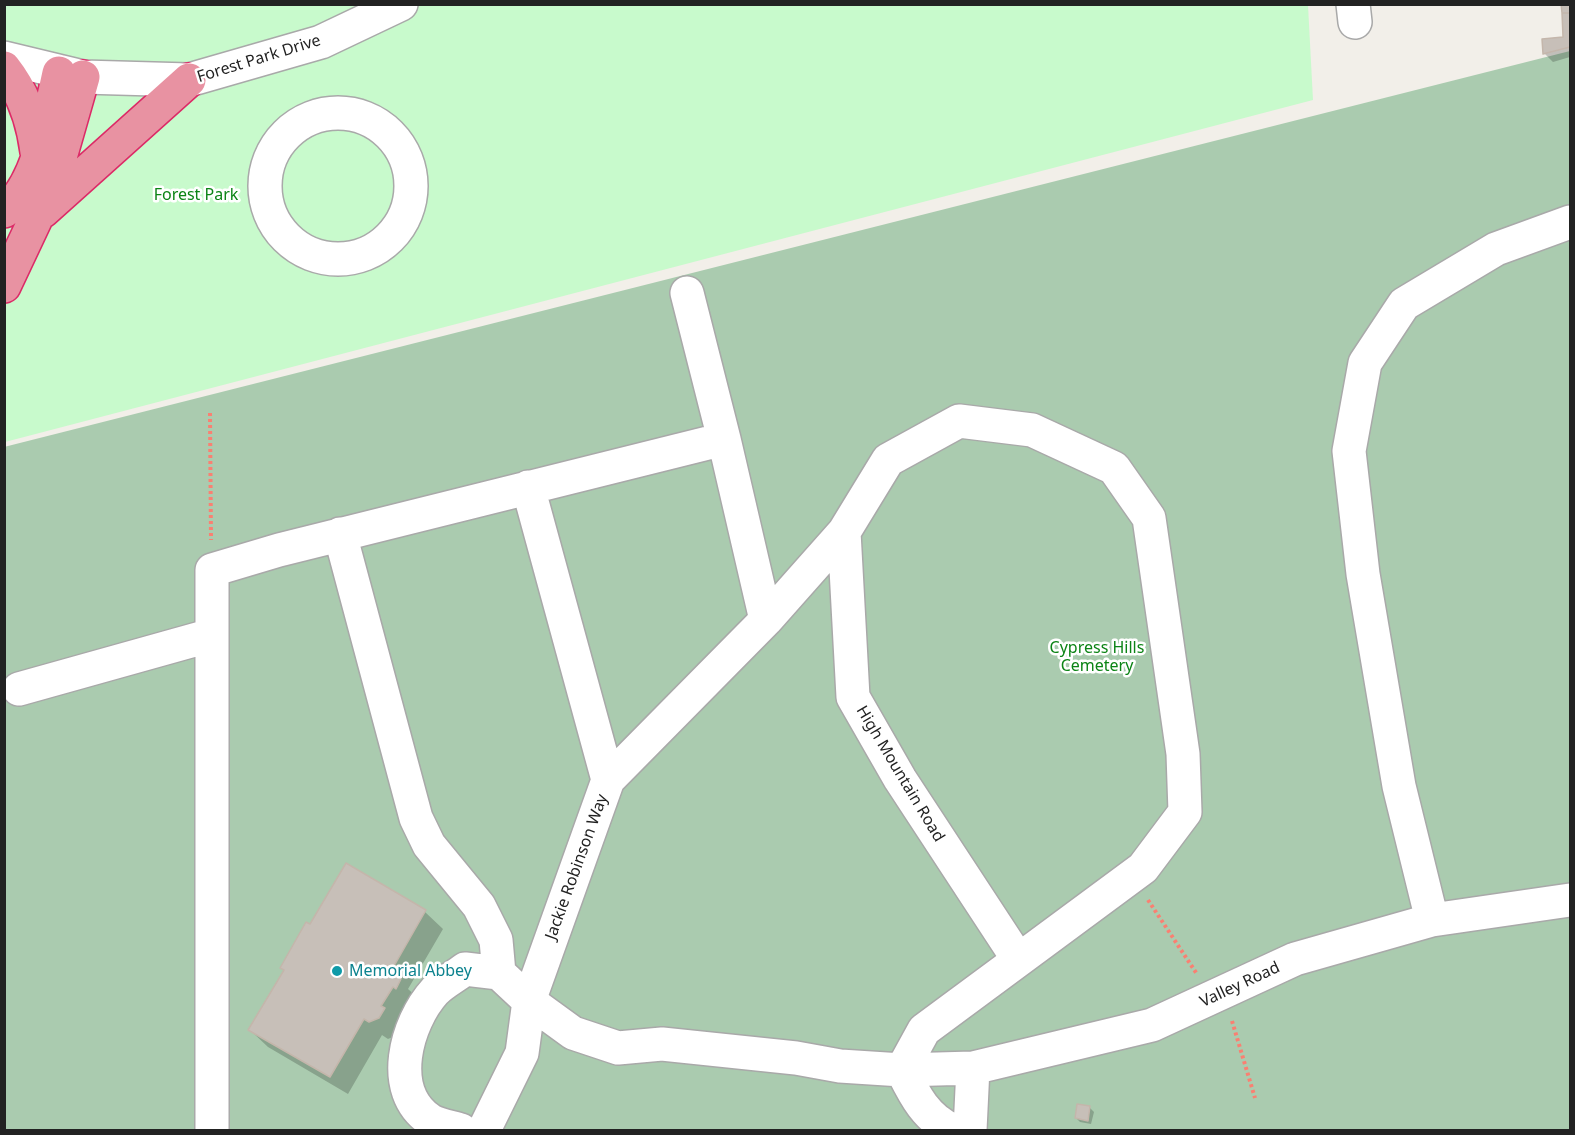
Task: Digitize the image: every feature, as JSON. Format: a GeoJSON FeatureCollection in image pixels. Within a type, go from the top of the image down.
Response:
{"type":"FeatureCollection","features":[{"type":"Feature","properties":{"kind":"highway"},"geometry":{"type":"LineString","coordinates":[[4,68],[20,92],[32,122],[38,156]]}},
{"type":"Feature","properties":{"kind":"highway"},"geometry":{"type":"LineString","coordinates":[[4,211],[24,189],[71,75]]}},
{"type":"Feature","properties":{"kind":"highway"},"geometry":{"type":"LineString","coordinates":[[4,286],[37,216],[69,132],[71,75]]}},
{"type":"Feature","properties":{"kind":"highway"},"geometry":{"type":"LineString","coordinates":[[37,216],[189,80]]}},
{"type":"Feature","properties":{"kind":"street","name":"Forest Park Drive"},"geometry":{"type":"LineString","coordinates":[[4,58],[71,75],[189,80],[321,42],[401,4]]}},
{"type":"Feature","properties":{"kind":"street"},"geometry":{"type":"LineString","coordinates":[[338,112],[361,116],[382,126],[398,143],[408,163],[412,186],[408,209],[398,230],[381,246],[361,257],[338,260],[315,256],[295,246],[279,230],[268,209],[264,186],[268,163],[279,143],[295,126],[315,116],[338,112]]}},
{"type":"Feature","properties":{"kind":"street"},"geometry":{"type":"LineString","coordinates":[[1432,921],[1399,786],[1363,574],[1349,451],[1365,363],[1404,304],[1496,249],[1570,222]]}},
{"type":"Feature","properties":{"kind":"street"},"geometry":{"type":"LineString","coordinates":[[687,293],[766,620]]}},
{"type":"Feature","properties":{"kind":"street","name":"Jackie Robinson Way"},"geometry":{"type":"LineString","coordinates":[[484,1131],[522,1053],[528,1001],[608,780],[766,620],[844,532],[888,460],[959,421],[1032,430],[1114,468],[1149,518],[1183,754],[1185,812],[1143,868],[924,1030],[902,1070]]}},
{"type":"Feature","properties":{"kind":"street"},"geometry":{"type":"LineString","coordinates":[[212,1131],[212,570],[340,534],[724,439]]}},
{"type":"Feature","properties":{"kind":"street"},"geometry":{"type":"LineString","coordinates":[[528,487],[608,780]]}},
{"type":"Feature","properties":{"kind":"street","name":"High Mountain Road"},"geometry":{"type":"LineString","coordinates":[[844,532],[846,603],[853,697],[900,779],[1018,959]]}},
{"type":"Feature","properties":{"kind":"street"},"geometry":{"type":"LineString","coordinates":[[340,534],[416,818],[429,845],[480,906],[496,940],[499,973],[465,969],[435,991],[413,1026],[403,1063],[409,1097],[430,1120],[461,1131]]}},
{"type":"Feature","properties":{"kind":"street"},"geometry":{"type":"LineString","coordinates":[[19,689],[212,635]]}},
{"type":"Feature","properties":{"kind":"street","name":"Valley Road"},"geometry":{"type":"LineString","coordinates":[[499,973],[528,1001],[573,1033],[618,1048],[662,1044],[796,1058],[840,1066],[902,1070],[974,1068],[1152,1025],[1295,959],[1432,921],[1570,900]]}},
{"type":"Feature","properties":{"kind":"street"},"geometry":{"type":"LineString","coordinates":[[969,1131],[974,1068]]}},
{"type":"Feature","properties":{"kind":"street"},"geometry":{"type":"LineString","coordinates":[[902,1070],[920,1105],[941,1125],[953,1131]]}},
{"type":"Feature","properties":{"kind":"path"},"geometry":{"type":"LineString","coordinates":[[210,413],[212,570]]}},
{"type":"Feature","properties":{"kind":"path"},"geometry":{"type":"LineString","coordinates":[[1132,876],[1218,994],[1254,1098]]}},
{"type":"Feature","properties":{"kind":"green space","name":"Forest Park"},"geometry":{"type":"Polygon","coordinates":[[[5,5],[1308,5],[1313,100],[5,442],[5,5]]]}},
{"type":"Feature","properties":{"kind":"green space","name":"Cypress Hills Cemetery"},"geometry":{"type":"Polygon","coordinates":[[[1570,51],[1570,1130],[6,1130],[4,447],[1570,51]]]}},
{"type":"Feature","properties":{"kind":"building"},"geometry":{"type":"Polygon","coordinates":[[[1561,4],[1570,4],[1570,13],[1562,13],[1561,4]]]}},
{"type":"Feature","properties":{"kind":"building"},"geometry":{"type":"Polygon","coordinates":[[[1562,13],[1570,13],[1570,47],[1543,54],[1542,39],[1563,37],[1562,13]]]}},
{"type":"Feature","properties":{"kind":"building","name":"Memorial Abbey"},"geometry":{"type":"Polygon","coordinates":[[[346,863],[426,910],[390,973],[401,979],[396,989],[393,987],[381,1006],[385,1008],[379,1018],[369,1022],[364,1019],[330,1077],[248,1030],[284,970],[280,968],[306,922],[310,924],[346,863]]]}},
{"type":"Feature","properties":{"kind":"building"},"geometry":{"type":"Polygon","coordinates":[[[1077,1104],[1090,1106],[1088,1121],[1075,1118],[1077,1104]]]}},
{"type":"Feature","properties":{"kind":"place","name":"Memorial Abbey"},"geometry":{"type":"Point","coordinates":[337,971]}}]}
